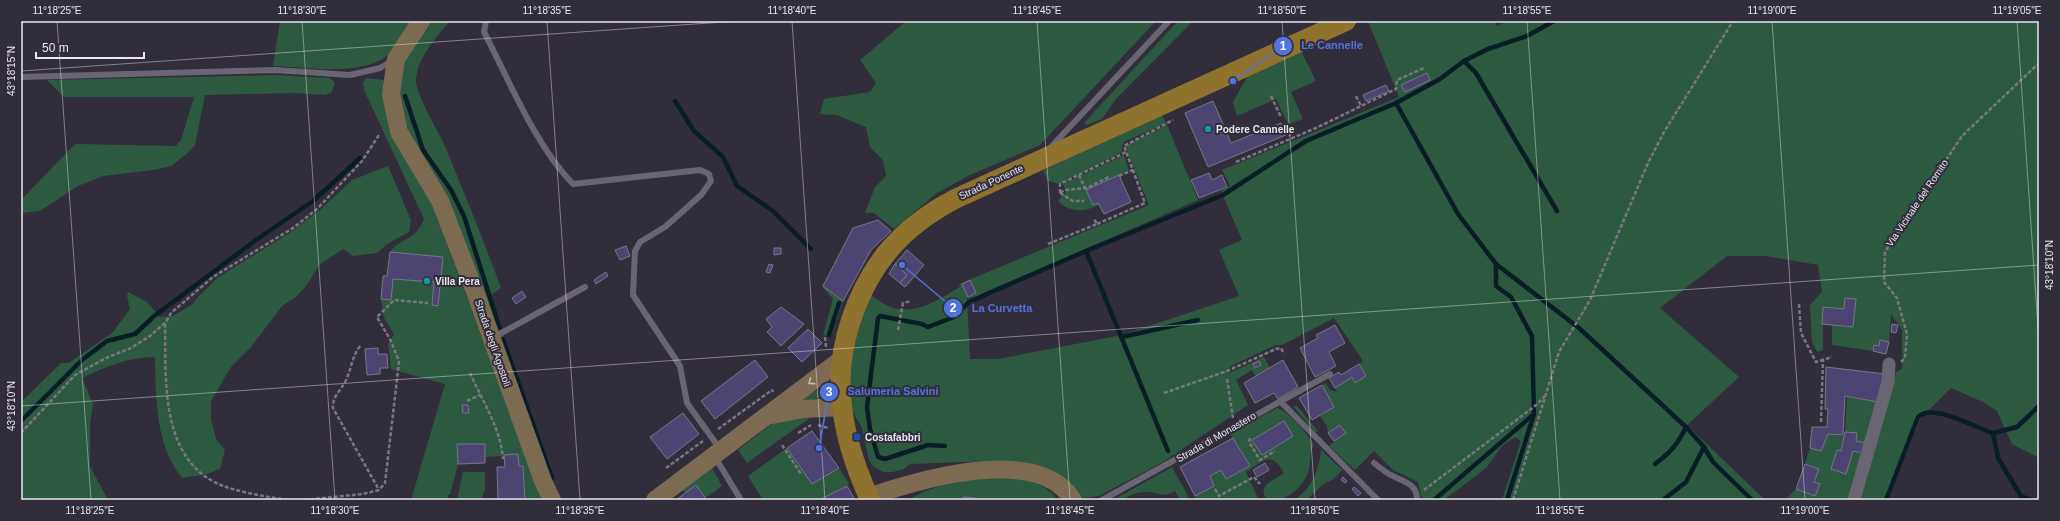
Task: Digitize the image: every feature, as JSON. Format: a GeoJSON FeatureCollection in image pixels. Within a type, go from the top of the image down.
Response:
{"type":"FeatureCollection","features":[{"type":"Feature","properties":{"kind":"main road","name":"Strada Ponente"},"geometry":{"type":"LineString","coordinates":[[869,498],[850,446],[842,408],[840,380],[842,359],[846,336],[864,287],[874,270],[895,243],[917,223],[941,207],[1038,160],[1346,21]]}},
{"type":"Feature","properties":{"kind":"street","name":"Strada degli Agostoli"},"geometry":{"type":"LineString","coordinates":[[421,21],[396,59],[391,94],[400,132],[440,201],[491,339],[553,497]]}},
{"type":"Feature","properties":{"kind":"street"},"geometry":{"type":"LineString","coordinates":[[655,500],[842,359]]}},
{"type":"Feature","properties":{"kind":"street"},"geometry":{"type":"LineString","coordinates":[[1854,500],[1888,382],[1889,364]]}},
{"type":"Feature","properties":{"kind":"street"},"geometry":{"type":"LineString","coordinates":[[764,418],[781,412],[803,408],[842,408]]}},
{"type":"Feature","properties":{"kind":"street"},"geometry":{"type":"LineString","coordinates":[[869,498],[923,480],[959,472],[1018,470],[1039,475],[1056,483],[1068,493],[1072,500]]}},
{"type":"Feature","properties":{"kind":"lane"},"geometry":{"type":"LineString","coordinates":[[486,21],[484,32],[529,120],[557,167],[572,184],[700,170],[709,174],[711,181],[701,195],[665,227],[640,242],[635,251],[633,295],[680,366],[687,403],[718,453],[741,500]]}},
{"type":"Feature","properties":{"kind":"lane"},"geometry":{"type":"LineString","coordinates":[[1038,160],[1169,21]]}},
{"type":"Feature","properties":{"kind":"lane"},"geometry":{"type":"LineString","coordinates":[[21,77],[275,70],[350,75],[380,68],[396,59]]}},
{"type":"Feature","properties":{"kind":"lane"},"geometry":{"type":"LineString","coordinates":[[491,339],[584,287]]}},
{"type":"Feature","properties":{"kind":"lane","name":"Strada di Monastero"},"geometry":{"type":"LineString","coordinates":[[1102,500],[1330,374]]}},
{"type":"Feature","properties":{"kind":"lane"},"geometry":{"type":"LineString","coordinates":[[1280,401],[1378,500]]}},
{"type":"Feature","properties":{"kind":"lane"},"geometry":{"type":"LineString","coordinates":[[1374,463],[1388,474],[1413,486],[1417,497]]}},
{"type":"Feature","properties":{"kind":"path"},"geometry":{"type":"LineString","coordinates":[[1513,500],[1559,352],[1590,300],[1648,163],[1664,132],[1733,21]]}},
{"type":"Feature","properties":{"kind":"path","name":"Via Vicinale del Romito"},"geometry":{"type":"LineString","coordinates":[[1889,364],[1899,364],[1906,358],[1907,334],[1897,298],[1884,282],[1885,252],[1962,136],[2039,63]]}},
{"type":"Feature","properties":{"kind":"path"},"geometry":{"type":"LineString","coordinates":[[1236,162],[1396,89],[1397,80],[1424,68]]}},
{"type":"Feature","properties":{"kind":"path"},"geometry":{"type":"LineString","coordinates":[[1271,96],[1281,117]]}},
{"type":"Feature","properties":{"kind":"path"},"geometry":{"type":"LineString","coordinates":[[1356,96],[1361,106]]}},
{"type":"Feature","properties":{"kind":"path"},"geometry":{"type":"LineString","coordinates":[[1048,244],[1146,204],[1124,146],[1126,143],[1173,120]]}},
{"type":"Feature","properties":{"kind":"path"},"geometry":{"type":"LineString","coordinates":[[1286,127],[1291,138]]}},
{"type":"Feature","properties":{"kind":"path"},"geometry":{"type":"LineString","coordinates":[[21,433],[75,375],[106,358],[131,348],[150,336],[164,324],[171,313],[213,277],[293,228],[317,209],[362,161],[379,135]]}},
{"type":"Feature","properties":{"kind":"path"},"geometry":{"type":"LineString","coordinates":[[1060,193],[1060,184],[1126,152]]}},
{"type":"Feature","properties":{"kind":"path"},"geometry":{"type":"LineString","coordinates":[[1119,176],[1133,170]]}},
{"type":"Feature","properties":{"kind":"path"},"geometry":{"type":"LineString","coordinates":[[1079,175],[1085,188]]}},
{"type":"Feature","properties":{"kind":"path"},"geometry":{"type":"LineString","coordinates":[[1060,193],[1065,190],[1085,188],[1109,177]]}},
{"type":"Feature","properties":{"kind":"path"},"geometry":{"type":"LineString","coordinates":[[1060,193],[1073,202],[1084,201]]}},
{"type":"Feature","properties":{"kind":"path"},"geometry":{"type":"LineString","coordinates":[[1094,219],[1097,224]]}},
{"type":"Feature","properties":{"kind":"path"},"geometry":{"type":"LineString","coordinates":[[304,500],[363,494],[379,490],[385,483],[399,362],[391,341],[377,317],[394,300],[428,303]]}},
{"type":"Feature","properties":{"kind":"path"},"geometry":{"type":"LineString","coordinates":[[898,330],[903,303],[911,301]]}},
{"type":"Feature","properties":{"kind":"path"},"geometry":{"type":"LineString","coordinates":[[1799,304],[1802,333],[1816,362],[1832,357]]}},
{"type":"Feature","properties":{"kind":"path"},"geometry":{"type":"LineString","coordinates":[[164,324],[167,397],[172,423],[182,447],[193,466],[206,478],[226,486],[287,500]]}},
{"type":"Feature","properties":{"kind":"path"},"geometry":{"type":"LineString","coordinates":[[360,346],[352,357],[346,381],[332,400],[333,408],[379,490]]}},
{"type":"Feature","properties":{"kind":"path"},"geometry":{"type":"LineString","coordinates":[[1164,393],[1227,371],[1276,349],[1281,348],[1284,354]]}},
{"type":"Feature","properties":{"kind":"path"},"geometry":{"type":"LineString","coordinates":[[1821,422],[1823,360]]}},
{"type":"Feature","properties":{"kind":"path"},"geometry":{"type":"LineString","coordinates":[[470,373],[502,447],[503,459]]}},
{"type":"Feature","properties":{"kind":"path"},"geometry":{"type":"LineString","coordinates":[[1227,379],[1234,426]]}},
{"type":"Feature","properties":{"kind":"path"},"geometry":{"type":"LineString","coordinates":[[467,401],[480,395]]}},
{"type":"Feature","properties":{"kind":"path"},"geometry":{"type":"LineString","coordinates":[[1417,497],[1545,396]]}},
{"type":"Feature","properties":{"kind":"path"},"geometry":{"type":"LineString","coordinates":[[798,433],[811,425],[816,424],[830,428]]}},
{"type":"Feature","properties":{"kind":"path"},"geometry":{"type":"LineString","coordinates":[[1250,438],[1250,442],[1260,460],[1275,451]]}},
{"type":"Feature","properties":{"kind":"path"},"geometry":{"type":"LineString","coordinates":[[782,445],[801,474]]}},
{"type":"Feature","properties":{"kind":"path"},"geometry":{"type":"LineString","coordinates":[[1215,489],[1219,496],[1254,477],[1260,484]]}},
{"type":"Feature","properties":{"kind":"green space"},"geometry":{"type":"Polygon","coordinates":[[[280,21],[414,21],[390,53],[379,61],[366,66],[317,69],[273,66],[280,21]]]}},
{"type":"Feature","properties":{"kind":"green space"},"geometry":{"type":"Polygon","coordinates":[[[430,21],[450,21],[428,48],[420,64],[417,72],[417,87],[423,103],[444,144],[501,288],[491,295],[509,353],[551,468],[545,469],[409,133],[399,94],[403,58],[430,21]]]}},
{"type":"Feature","properties":{"kind":"green space"},"geometry":{"type":"Polygon","coordinates":[[[906,21],[1156,21],[1040,145],[970,175],[937,193],[894,229],[874,213],[865,213],[875,187],[886,176],[883,160],[870,147],[866,127],[836,115],[820,114],[824,99],[870,92],[876,83],[860,60],[906,21]]]}},
{"type":"Feature","properties":{"kind":"green space"},"geometry":{"type":"Polygon","coordinates":[[[1178,21],[1193,21],[1116,99],[1102,119],[1087,125],[1084,123],[1178,21]]]}},
{"type":"Feature","properties":{"kind":"green space"},"geometry":{"type":"Polygon","coordinates":[[[1368,21],[1495,21],[1497,26],[1508,21],[2039,21],[2039,458],[2012,444],[1997,411],[1983,402],[1951,388],[1920,419],[1888,500],[1861,500],[1896,372],[1902,369],[1902,330],[1891,314],[1889,342],[1880,340],[1879,346],[1874,345],[1873,351],[1832,345],[1832,325],[1853,327],[1856,299],[1845,298],[1844,309],[1823,308],[1823,350],[1817,352],[1812,342],[1810,305],[1822,292],[1818,265],[1766,256],[1727,256],[1660,308],[1739,377],[1687,425],[1765,500],[1502,500],[1521,441],[1515,437],[1502,446],[1486,468],[1444,500],[1422,500],[1418,482],[1393,470],[1374,451],[1355,470],[1329,446],[1346,432],[1340,425],[1328,433],[1327,426],[1320,416],[1334,407],[1322,385],[1326,383],[1330,390],[1337,392],[1335,388],[1352,377],[1355,383],[1366,376],[1359,364],[1363,361],[1334,318],[1282,345],[1276,345],[1229,367],[1229,373],[1264,357],[1270,368],[1256,376],[1252,370],[1236,380],[1248,405],[1163,462],[1099,496],[1083,498],[1068,482],[1050,470],[1020,463],[962,462],[910,464],[902,470],[892,472],[883,472],[873,466],[869,460],[862,428],[850,407],[849,361],[866,292],[893,308],[902,310],[920,307],[937,300],[961,286],[959,284],[1149,205],[1125,146],[1167,125],[1198,200],[977,296],[967,298],[970,359],[998,359],[1122,335],[1239,296],[1219,250],[1242,240],[1221,191],[1230,186],[1222,170],[1399,97],[1368,21]]]}},
{"type":"Feature","properties":{"kind":"green space"},"geometry":{"type":"Polygon","coordinates":[[[1300,49],[1316,81],[1291,92],[1303,119],[1288,124],[1276,99],[1237,116],[1233,102],[1250,72],[1300,49]]]}},
{"type":"Feature","properties":{"kind":"green space"},"geometry":{"type":"Polygon","coordinates":[[[275,75],[330,78],[335,83],[332,92],[325,95],[293,93],[205,95],[195,145],[189,152],[171,166],[153,170],[103,176],[78,186],[40,211],[21,213],[21,200],[75,144],[176,146],[181,140],[194,97],[64,97],[47,80],[275,75]]]}},
{"type":"Feature","properties":{"kind":"green space"},"geometry":{"type":"Polygon","coordinates":[[[367,78],[383,80],[395,134],[432,205],[544,500],[525,500],[523,466],[519,466],[518,455],[485,457],[484,444],[457,444],[458,464],[450,495],[448,495],[448,500],[411,500],[445,384],[391,369],[388,344],[394,334],[384,318],[381,299],[391,300],[393,279],[434,282],[432,305],[438,306],[442,257],[390,252],[394,247],[412,236],[424,219],[364,90],[363,82],[367,78]]]}},
{"type":"Feature","properties":{"kind":"green space"},"geometry":{"type":"Polygon","coordinates":[[[1161,113],[1166,123],[1124,142],[1122,152],[1060,184],[1048,181],[1043,171],[1161,113]]]}},
{"type":"Feature","properties":{"kind":"green space"},"geometry":{"type":"Polygon","coordinates":[[[1124,155],[1129,171],[1086,190],[1093,205],[1098,203],[1099,205],[1088,209],[1078,210],[1068,208],[1058,201],[1066,192],[1063,184],[1124,155]]]}},
{"type":"Feature","properties":{"kind":"green space"},"geometry":{"type":"Polygon","coordinates":[[[388,166],[411,220],[409,232],[387,244],[377,253],[353,256],[343,249],[319,265],[307,285],[296,297],[282,306],[251,347],[231,367],[211,401],[211,419],[216,439],[225,450],[220,469],[207,474],[182,478],[173,465],[162,436],[159,420],[155,357],[145,357],[108,367],[82,378],[93,404],[90,425],[90,466],[108,500],[21,500],[21,402],[61,363],[69,363],[113,332],[130,309],[127,296],[128,292],[147,302],[160,317],[173,316],[193,304],[217,278],[291,232],[321,209],[352,180],[388,166]]]}},
{"type":"Feature","properties":{"kind":"green space"},"geometry":{"type":"Polygon","coordinates":[[[823,286],[843,301],[831,337],[823,335],[833,299],[823,288],[823,286]]]}},
{"type":"Feature","properties":{"kind":"green space"},"geometry":{"type":"Polygon","coordinates":[[[812,391],[819,391],[823,394],[822,396],[807,402],[796,399],[812,391]]]}},
{"type":"Feature","properties":{"kind":"green space"},"geometry":{"type":"Polygon","coordinates":[[[1847,397],[1878,402],[1866,443],[1856,441],[1857,433],[1845,432],[1847,397]]]}},
{"type":"Feature","properties":{"kind":"green space"},"geometry":{"type":"Polygon","coordinates":[[[1293,406],[1297,406],[1318,431],[1315,432],[1293,406]]]}},
{"type":"Feature","properties":{"kind":"green space"},"geometry":{"type":"Polygon","coordinates":[[[1277,408],[1286,413],[1308,435],[1314,445],[1311,451],[1308,473],[1297,489],[1286,497],[1273,500],[1266,498],[1264,489],[1266,486],[1284,473],[1280,466],[1275,462],[1267,460],[1262,461],[1246,472],[1259,500],[1197,500],[1195,496],[1214,486],[1210,476],[1221,470],[1227,479],[1250,466],[1230,434],[1277,408]]]}},
{"type":"Feature","properties":{"kind":"green space"},"geometry":{"type":"Polygon","coordinates":[[[811,417],[747,463],[738,450],[770,425],[782,418],[811,417]]]}},
{"type":"Feature","properties":{"kind":"green space"},"geometry":{"type":"Polygon","coordinates":[[[1828,434],[1844,436],[1841,451],[1837,451],[1831,469],[1845,474],[1853,451],[1862,453],[1849,500],[1785,500],[1796,489],[1815,495],[1820,484],[1814,482],[1819,469],[1805,464],[1810,448],[1821,451],[1828,434]]]}},
{"type":"Feature","properties":{"kind":"green space"},"geometry":{"type":"Polygon","coordinates":[[[787,448],[812,484],[839,468],[849,484],[824,498],[824,500],[763,500],[748,476],[787,448]]]}},
{"type":"Feature","properties":{"kind":"green space"},"geometry":{"type":"Polygon","coordinates":[[[1321,450],[1342,470],[1334,479],[1322,485],[1307,500],[1294,500],[1306,490],[1314,478],[1321,450]]]}},
{"type":"Feature","properties":{"kind":"green space"},"geometry":{"type":"Polygon","coordinates":[[[1172,467],[1190,500],[1180,500],[1175,491],[1163,495],[1140,492],[1122,499],[1113,500],[1172,467]]]}},
{"type":"Feature","properties":{"kind":"green space"},"geometry":{"type":"Polygon","coordinates":[[[712,468],[722,486],[705,498],[696,485],[685,493],[682,488],[712,468]]]}},
{"type":"Feature","properties":{"kind":"green space"},"geometry":{"type":"Polygon","coordinates":[[[463,472],[485,472],[485,490],[481,500],[457,500],[463,472]]]}},
{"type":"Feature","properties":{"kind":"green space"},"geometry":{"type":"Polygon","coordinates":[[[1012,477],[1043,487],[1058,500],[908,500],[932,489],[958,482],[1012,477]]]}},
{"type":"Feature","properties":{"kind":"building"},"geometry":{"type":"Polygon","coordinates":[[[1427,73],[1430,80],[1405,92],[1401,85],[1427,73]]]}},
{"type":"Feature","properties":{"kind":"building"},"geometry":{"type":"Polygon","coordinates":[[[1386,85],[1389,91],[1366,101],[1363,95],[1386,85]]]}},
{"type":"Feature","properties":{"kind":"building","name":"Podere Cannelle"},"geometry":{"type":"Polygon","coordinates":[[[1213,101],[1231,143],[1281,123],[1286,135],[1208,167],[1185,113],[1213,101]]]}},
{"type":"Feature","properties":{"kind":"building"},"geometry":{"type":"Polygon","coordinates":[[[1209,173],[1212,180],[1222,175],[1227,187],[1199,198],[1191,180],[1209,173]]]}},
{"type":"Feature","properties":{"kind":"building"},"geometry":{"type":"Polygon","coordinates":[[[1119,175],[1131,202],[1104,214],[1098,203],[1093,205],[1086,190],[1119,175]]]}},
{"type":"Feature","properties":{"kind":"building"},"geometry":{"type":"Polygon","coordinates":[[[878,220],[891,231],[871,250],[843,301],[823,286],[853,228],[878,220]]]}},
{"type":"Feature","properties":{"kind":"building"},"geometry":{"type":"Polygon","coordinates":[[[626,246],[630,256],[620,260],[615,250],[626,246]]]}},
{"type":"Feature","properties":{"kind":"building"},"geometry":{"type":"Polygon","coordinates":[[[774,248],[781,248],[781,254],[774,255],[774,248]]]}},
{"type":"Feature","properties":{"kind":"building"},"geometry":{"type":"Polygon","coordinates":[[[907,250],[924,265],[905,287],[900,283],[907,275],[895,264],[907,250]]]}},
{"type":"Feature","properties":{"kind":"building","name":"Villa Pera"},"geometry":{"type":"Polygon","coordinates":[[[390,252],[443,257],[438,306],[432,305],[434,282],[393,279],[391,300],[381,299],[383,276],[387,276],[390,252]]]}},
{"type":"Feature","properties":{"kind":"building"},"geometry":{"type":"Polygon","coordinates":[[[769,264],[773,265],[770,273],[766,272],[769,264]]]}},
{"type":"Feature","properties":{"kind":"building"},"geometry":{"type":"Polygon","coordinates":[[[895,264],[907,275],[900,283],[889,274],[895,264]]]}},
{"type":"Feature","properties":{"kind":"building"},"geometry":{"type":"Polygon","coordinates":[[[606,272],[608,276],[596,284],[594,280],[606,272]]]}},
{"type":"Feature","properties":{"kind":"building"},"geometry":{"type":"Polygon","coordinates":[[[970,280],[976,293],[968,297],[962,284],[970,280]]]}},
{"type":"Feature","properties":{"kind":"building"},"geometry":{"type":"Polygon","coordinates":[[[522,291],[526,297],[516,304],[512,298],[522,291]]]}},
{"type":"Feature","properties":{"kind":"building"},"geometry":{"type":"Polygon","coordinates":[[[1845,298],[1856,299],[1853,327],[1822,324],[1823,307],[1844,309],[1845,298]]]}},
{"type":"Feature","properties":{"kind":"building"},"geometry":{"type":"Polygon","coordinates":[[[781,307],[804,324],[781,346],[767,332],[772,327],[766,319],[781,307]]]}},
{"type":"Feature","properties":{"kind":"building"},"geometry":{"type":"Polygon","coordinates":[[[1892,324],[1898,325],[1896,333],[1891,332],[1892,324]]]}},
{"type":"Feature","properties":{"kind":"building"},"geometry":{"type":"Polygon","coordinates":[[[1335,325],[1345,343],[1329,352],[1336,366],[1315,377],[1300,348],[1318,338],[1316,335],[1335,325]]]}},
{"type":"Feature","properties":{"kind":"building"},"geometry":{"type":"Polygon","coordinates":[[[808,329],[822,343],[802,362],[788,348],[808,329]]]}},
{"type":"Feature","properties":{"kind":"building"},"geometry":{"type":"Polygon","coordinates":[[[1880,340],[1889,342],[1886,354],[1873,351],[1874,345],[1879,346],[1880,340]]]}},
{"type":"Feature","properties":{"kind":"building"},"geometry":{"type":"Polygon","coordinates":[[[378,348],[378,354],[387,354],[388,368],[380,368],[380,374],[367,375],[365,349],[378,348]]]}},
{"type":"Feature","properties":{"kind":"building"},"geometry":{"type":"Polygon","coordinates":[[[755,360],[768,377],[715,419],[701,401],[755,360]]]}},
{"type":"Feature","properties":{"kind":"building"},"geometry":{"type":"Polygon","coordinates":[[[1283,360],[1298,387],[1278,399],[1274,393],[1255,403],[1244,383],[1283,360]]]}},
{"type":"Feature","properties":{"kind":"building"},"geometry":{"type":"Polygon","coordinates":[[[1259,361],[1261,365],[1255,368],[1253,364],[1259,361]]]}},
{"type":"Feature","properties":{"kind":"building"},"geometry":{"type":"Polygon","coordinates":[[[1359,364],[1366,376],[1355,383],[1352,377],[1335,388],[1329,378],[1339,372],[1341,375],[1359,364]]]}},
{"type":"Feature","properties":{"kind":"building"},"geometry":{"type":"Polygon","coordinates":[[[1826,367],[1885,374],[1878,402],[1845,396],[1843,435],[1828,434],[1821,451],[1810,448],[1812,427],[1827,427],[1828,409],[1825,409],[1826,367]]]}},
{"type":"Feature","properties":{"kind":"building"},"geometry":{"type":"Polygon","coordinates":[[[1322,385],[1334,407],[1312,420],[1299,398],[1322,385]]]}},
{"type":"Feature","properties":{"kind":"building"},"geometry":{"type":"Polygon","coordinates":[[[462,405],[468,405],[469,413],[463,413],[462,405]]]}},
{"type":"Feature","properties":{"kind":"building"},"geometry":{"type":"Polygon","coordinates":[[[683,413],[699,434],[667,459],[650,437],[683,413]]]}},
{"type":"Feature","properties":{"kind":"building"},"geometry":{"type":"Polygon","coordinates":[[[1284,421],[1293,436],[1262,455],[1252,440],[1284,421]]]}},
{"type":"Feature","properties":{"kind":"building"},"geometry":{"type":"Polygon","coordinates":[[[1340,425],[1346,433],[1334,441],[1328,433],[1340,425]]]}},
{"type":"Feature","properties":{"kind":"building"},"geometry":{"type":"Polygon","coordinates":[[[812,431],[839,468],[812,484],[787,448],[812,431]]]}},
{"type":"Feature","properties":{"kind":"building"},"geometry":{"type":"Polygon","coordinates":[[[1845,432],[1857,433],[1856,441],[1866,443],[1864,453],[1853,451],[1846,474],[1831,469],[1837,450],[1841,451],[1845,432]]]}},
{"type":"Feature","properties":{"kind":"building"},"geometry":{"type":"Polygon","coordinates":[[[1233,438],[1250,466],[1226,479],[1221,470],[1210,476],[1214,486],[1195,496],[1180,467],[1233,438]]]}},
{"type":"Feature","properties":{"kind":"building"},"geometry":{"type":"Polygon","coordinates":[[[457,444],[485,444],[485,463],[458,464],[457,444]]]}},
{"type":"Feature","properties":{"kind":"building"},"geometry":{"type":"Polygon","coordinates":[[[518,454],[519,466],[523,466],[525,500],[498,500],[497,467],[505,467],[504,455],[518,454]]]}},
{"type":"Feature","properties":{"kind":"building"},"geometry":{"type":"Polygon","coordinates":[[[1265,463],[1269,470],[1257,477],[1253,470],[1265,463]]]}},
{"type":"Feature","properties":{"kind":"building"},"geometry":{"type":"Polygon","coordinates":[[[1805,464],[1819,469],[1814,482],[1820,484],[1815,496],[1796,489],[1805,464]]]}},
{"type":"Feature","properties":{"kind":"building"},"geometry":{"type":"Polygon","coordinates":[[[1343,477],[1347,481],[1345,483],[1341,480],[1343,477]]]}},
{"type":"Feature","properties":{"kind":"building"},"geometry":{"type":"Polygon","coordinates":[[[696,485],[707,500],[676,500],[685,493],[696,485]]]}},
{"type":"Feature","properties":{"kind":"building"},"geometry":{"type":"Polygon","coordinates":[[[847,486],[855,500],[824,500],[823,498],[847,486]]]}},
{"type":"Feature","properties":{"kind":"building"},"geometry":{"type":"Polygon","coordinates":[[[1354,487],[1361,493],[1358,496],[1352,489],[1354,487]]]}},
{"type":"Feature","properties":{"kind":"building"},"geometry":{"type":"Polygon","coordinates":[[[963,497],[975,498],[975,500],[963,500],[963,497]]]}},
{"type":"Feature","properties":{"kind":"waterway"},"geometry":{"type":"LineString","coordinates":[[945,446],[928,445],[885,459],[878,457],[870,429],[867,407],[878,318],[880,316],[922,324],[928,327],[954,317],[968,303],[987,294],[1086,251],[1223,195],[1306,141],[1396,103],[1440,79],[1464,61],[1488,49],[1527,36],[1554,21]]}},
{"type":"Feature","properties":{"kind":"waterway"},"geometry":{"type":"LineString","coordinates":[[1464,61],[1476,73],[1557,211]]}},
{"type":"Feature","properties":{"kind":"waterway"},"geometry":{"type":"LineString","coordinates":[[405,96],[423,150],[451,190],[464,216],[500,329]]}},
{"type":"Feature","properties":{"kind":"waterway"},"geometry":{"type":"LineString","coordinates":[[675,101],[694,131],[723,157],[737,186],[773,211],[811,249]]}},
{"type":"Feature","properties":{"kind":"waterway"},"geometry":{"type":"LineString","coordinates":[[1396,103],[1458,214],[1496,264],[1579,328],[1686,427],[1704,447],[1686,482],[1663,500]]}},
{"type":"Feature","properties":{"kind":"waterway"},"geometry":{"type":"LineString","coordinates":[[21,421],[82,360],[107,341],[135,334],[153,317],[256,240],[313,201],[360,158]]}},
{"type":"Feature","properties":{"kind":"waterway"},"geometry":{"type":"LineString","coordinates":[[1086,251],[1168,451]]}},
{"type":"Feature","properties":{"kind":"waterway"},"geometry":{"type":"LineString","coordinates":[[1496,264],[1496,286],[1511,297],[1532,336],[1534,414],[1507,500]]}},
{"type":"Feature","properties":{"kind":"waterway"},"geometry":{"type":"LineString","coordinates":[[829,335],[839,303]]}},
{"type":"Feature","properties":{"kind":"waterway"},"geometry":{"type":"LineString","coordinates":[[1122,337],[1198,320]]}},
{"type":"Feature","properties":{"kind":"waterway"},"geometry":{"type":"LineString","coordinates":[[503,339],[552,478]]}},
{"type":"Feature","properties":{"kind":"waterway"},"geometry":{"type":"LineString","coordinates":[[2031,500],[2021,496],[1998,458],[1993,433],[2017,427],[2039,406]]}},
{"type":"Feature","properties":{"kind":"waterway"},"geometry":{"type":"LineString","coordinates":[[1886,500],[1918,417],[1925,413],[1934,412],[1944,414],[1993,433]]}},
{"type":"Feature","properties":{"kind":"waterway"},"geometry":{"type":"LineString","coordinates":[[1434,500],[1534,414]]}},
{"type":"Feature","properties":{"kind":"waterway"},"geometry":{"type":"LineString","coordinates":[[1655,464],[1673,448],[1686,427]]}},
{"type":"Feature","properties":{"kind":"waterway"},"geometry":{"type":"LineString","coordinates":[[1704,447],[1713,462],[1752,500]]}},
{"type":"Feature","properties":{"kind":"place","name":"Le Cannelle"},"geometry":{"type":"Point","coordinates":[1233,81]}},
{"type":"Feature","properties":{"kind":"place","name":"Podere Cannelle"},"geometry":{"type":"Point","coordinates":[1208,129]}},
{"type":"Feature","properties":{"kind":"place","name":"La Curvetta"},"geometry":{"type":"Point","coordinates":[902,265]}},
{"type":"Feature","properties":{"kind":"place","name":"Villa Pera"},"geometry":{"type":"Point","coordinates":[427,281]}},
{"type":"Feature","properties":{"kind":"place","name":"Costafabbri"},"geometry":{"type":"Point","coordinates":[857,437]}},
{"type":"Feature","properties":{"kind":"place","name":"Salumeria Salvini"},"geometry":{"type":"Point","coordinates":[819,448]}}]}
